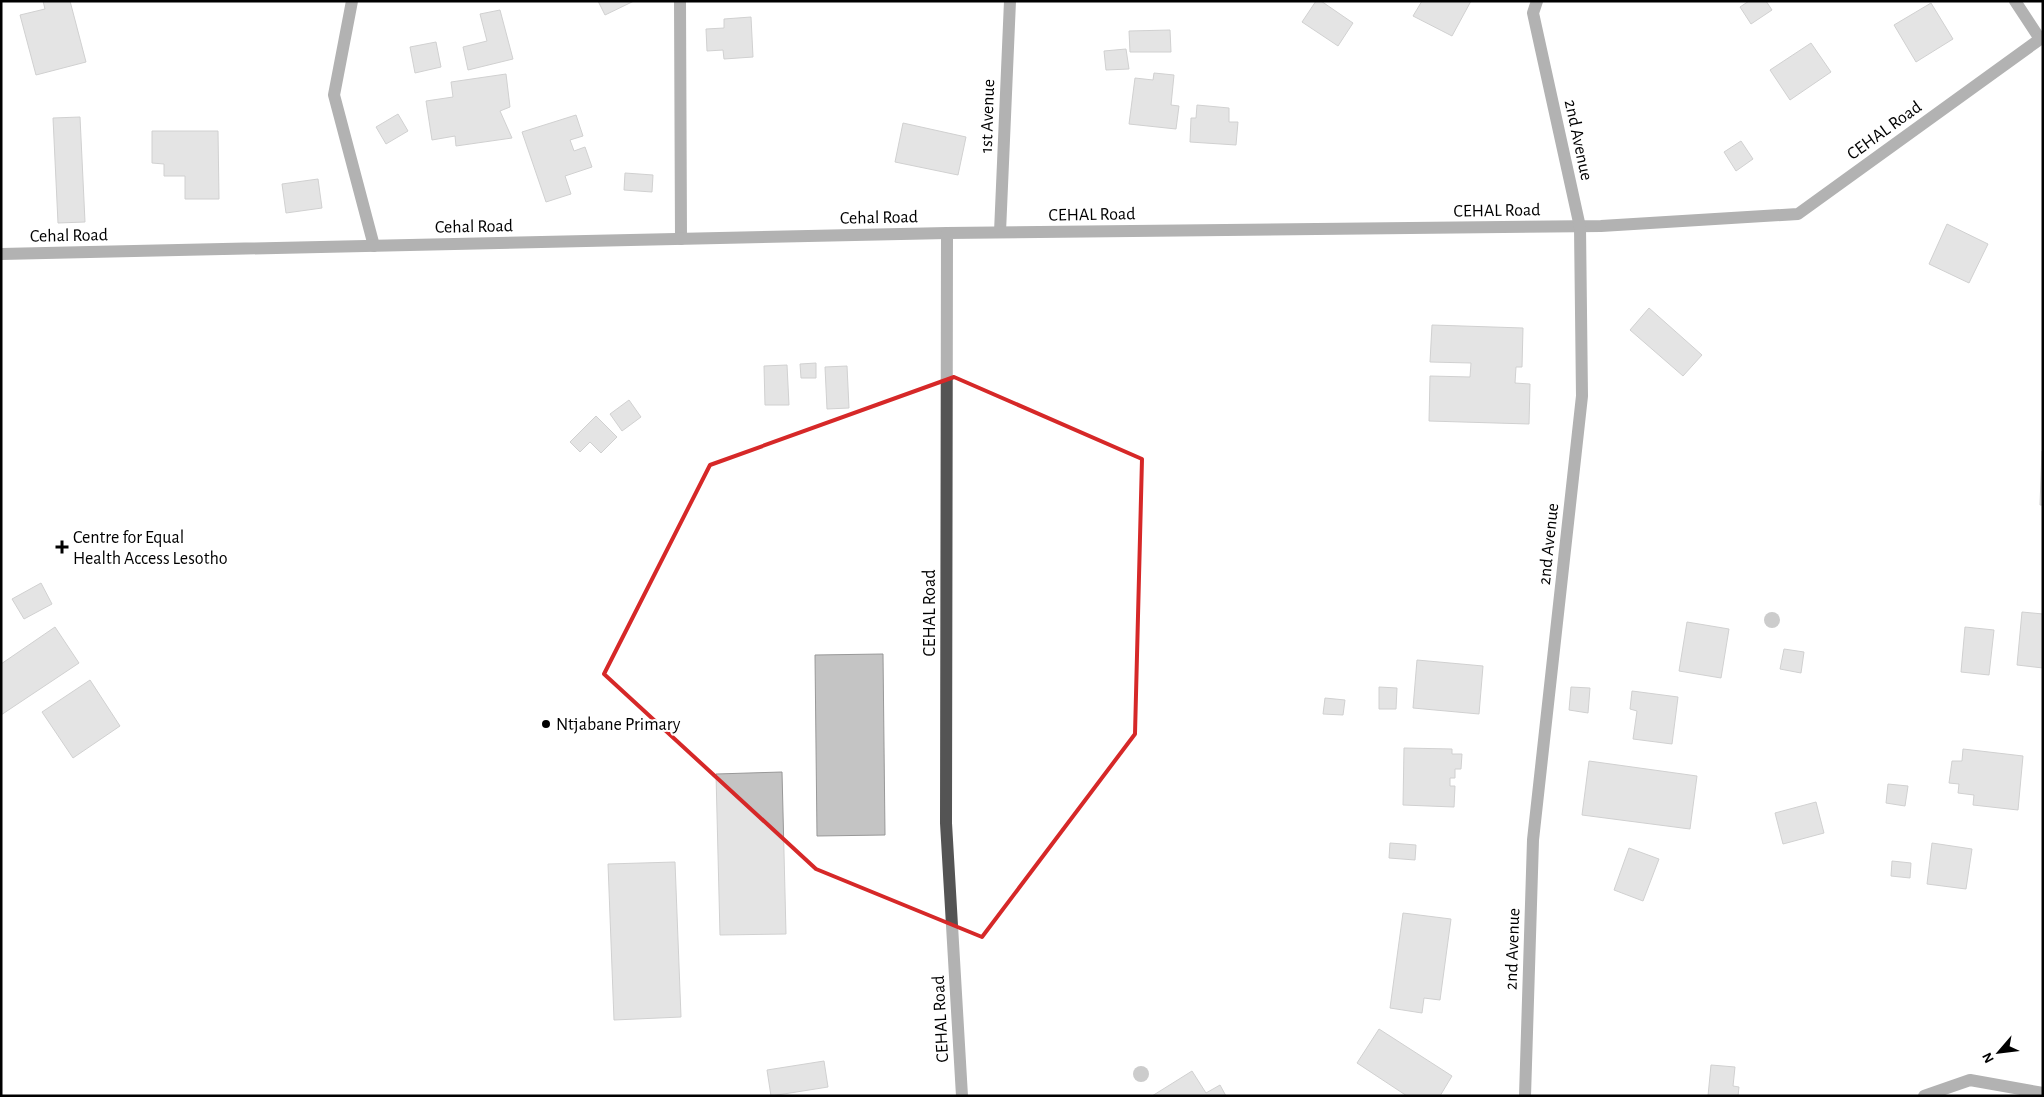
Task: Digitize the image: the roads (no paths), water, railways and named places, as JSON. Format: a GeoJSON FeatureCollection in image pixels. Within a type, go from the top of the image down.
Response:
{"type":"FeatureCollection","features":[{"type":"Feature","properties":{"kind":"street"},"geometry":{"type":"LineString","coordinates":[[352,1],[334,95],[374,246]]}},
{"type":"Feature","properties":{"kind":"street"},"geometry":{"type":"LineString","coordinates":[[680,1],[681,239]]}},
{"type":"Feature","properties":{"kind":"street","name":"1st Avenue"},"geometry":{"type":"LineString","coordinates":[[1000,232],[1010,1]]}},
{"type":"Feature","properties":{"kind":"street","name":"2nd Avenue"},"geometry":{"type":"LineString","coordinates":[[1525,1096],[1533,840],[1582,396],[1580,227],[1532,13],[1537,1]]}},
{"type":"Feature","properties":{"kind":"street"},"geometry":{"type":"LineString","coordinates":[[2016,1],[2042,38]]}},
{"type":"Feature","properties":{"kind":"street","name":"CEHAL Road"},"geometry":{"type":"LineString","coordinates":[[962,1096],[946,823],[947,233],[1580,227],[1798,214],[2042,38]]}},
{"type":"Feature","properties":{"kind":"street","name":"Cehal Road"},"geometry":{"type":"LineString","coordinates":[[1,254],[947,233]]}},
{"type":"Feature","properties":{"kind":"street"},"geometry":{"type":"LineString","coordinates":[[1924,1096],[1970,1080],[2043,1093]]}},
{"type":"Feature","properties":{"kind":"place","name":"Centre for Equal Health Access Lesotho"},"geometry":{"type":"Point","coordinates":[62,547]}},
{"type":"Feature","properties":{"kind":"place","name":"Ntjabane Primary"},"geometry":{"type":"Point","coordinates":[546,724]}}]}
